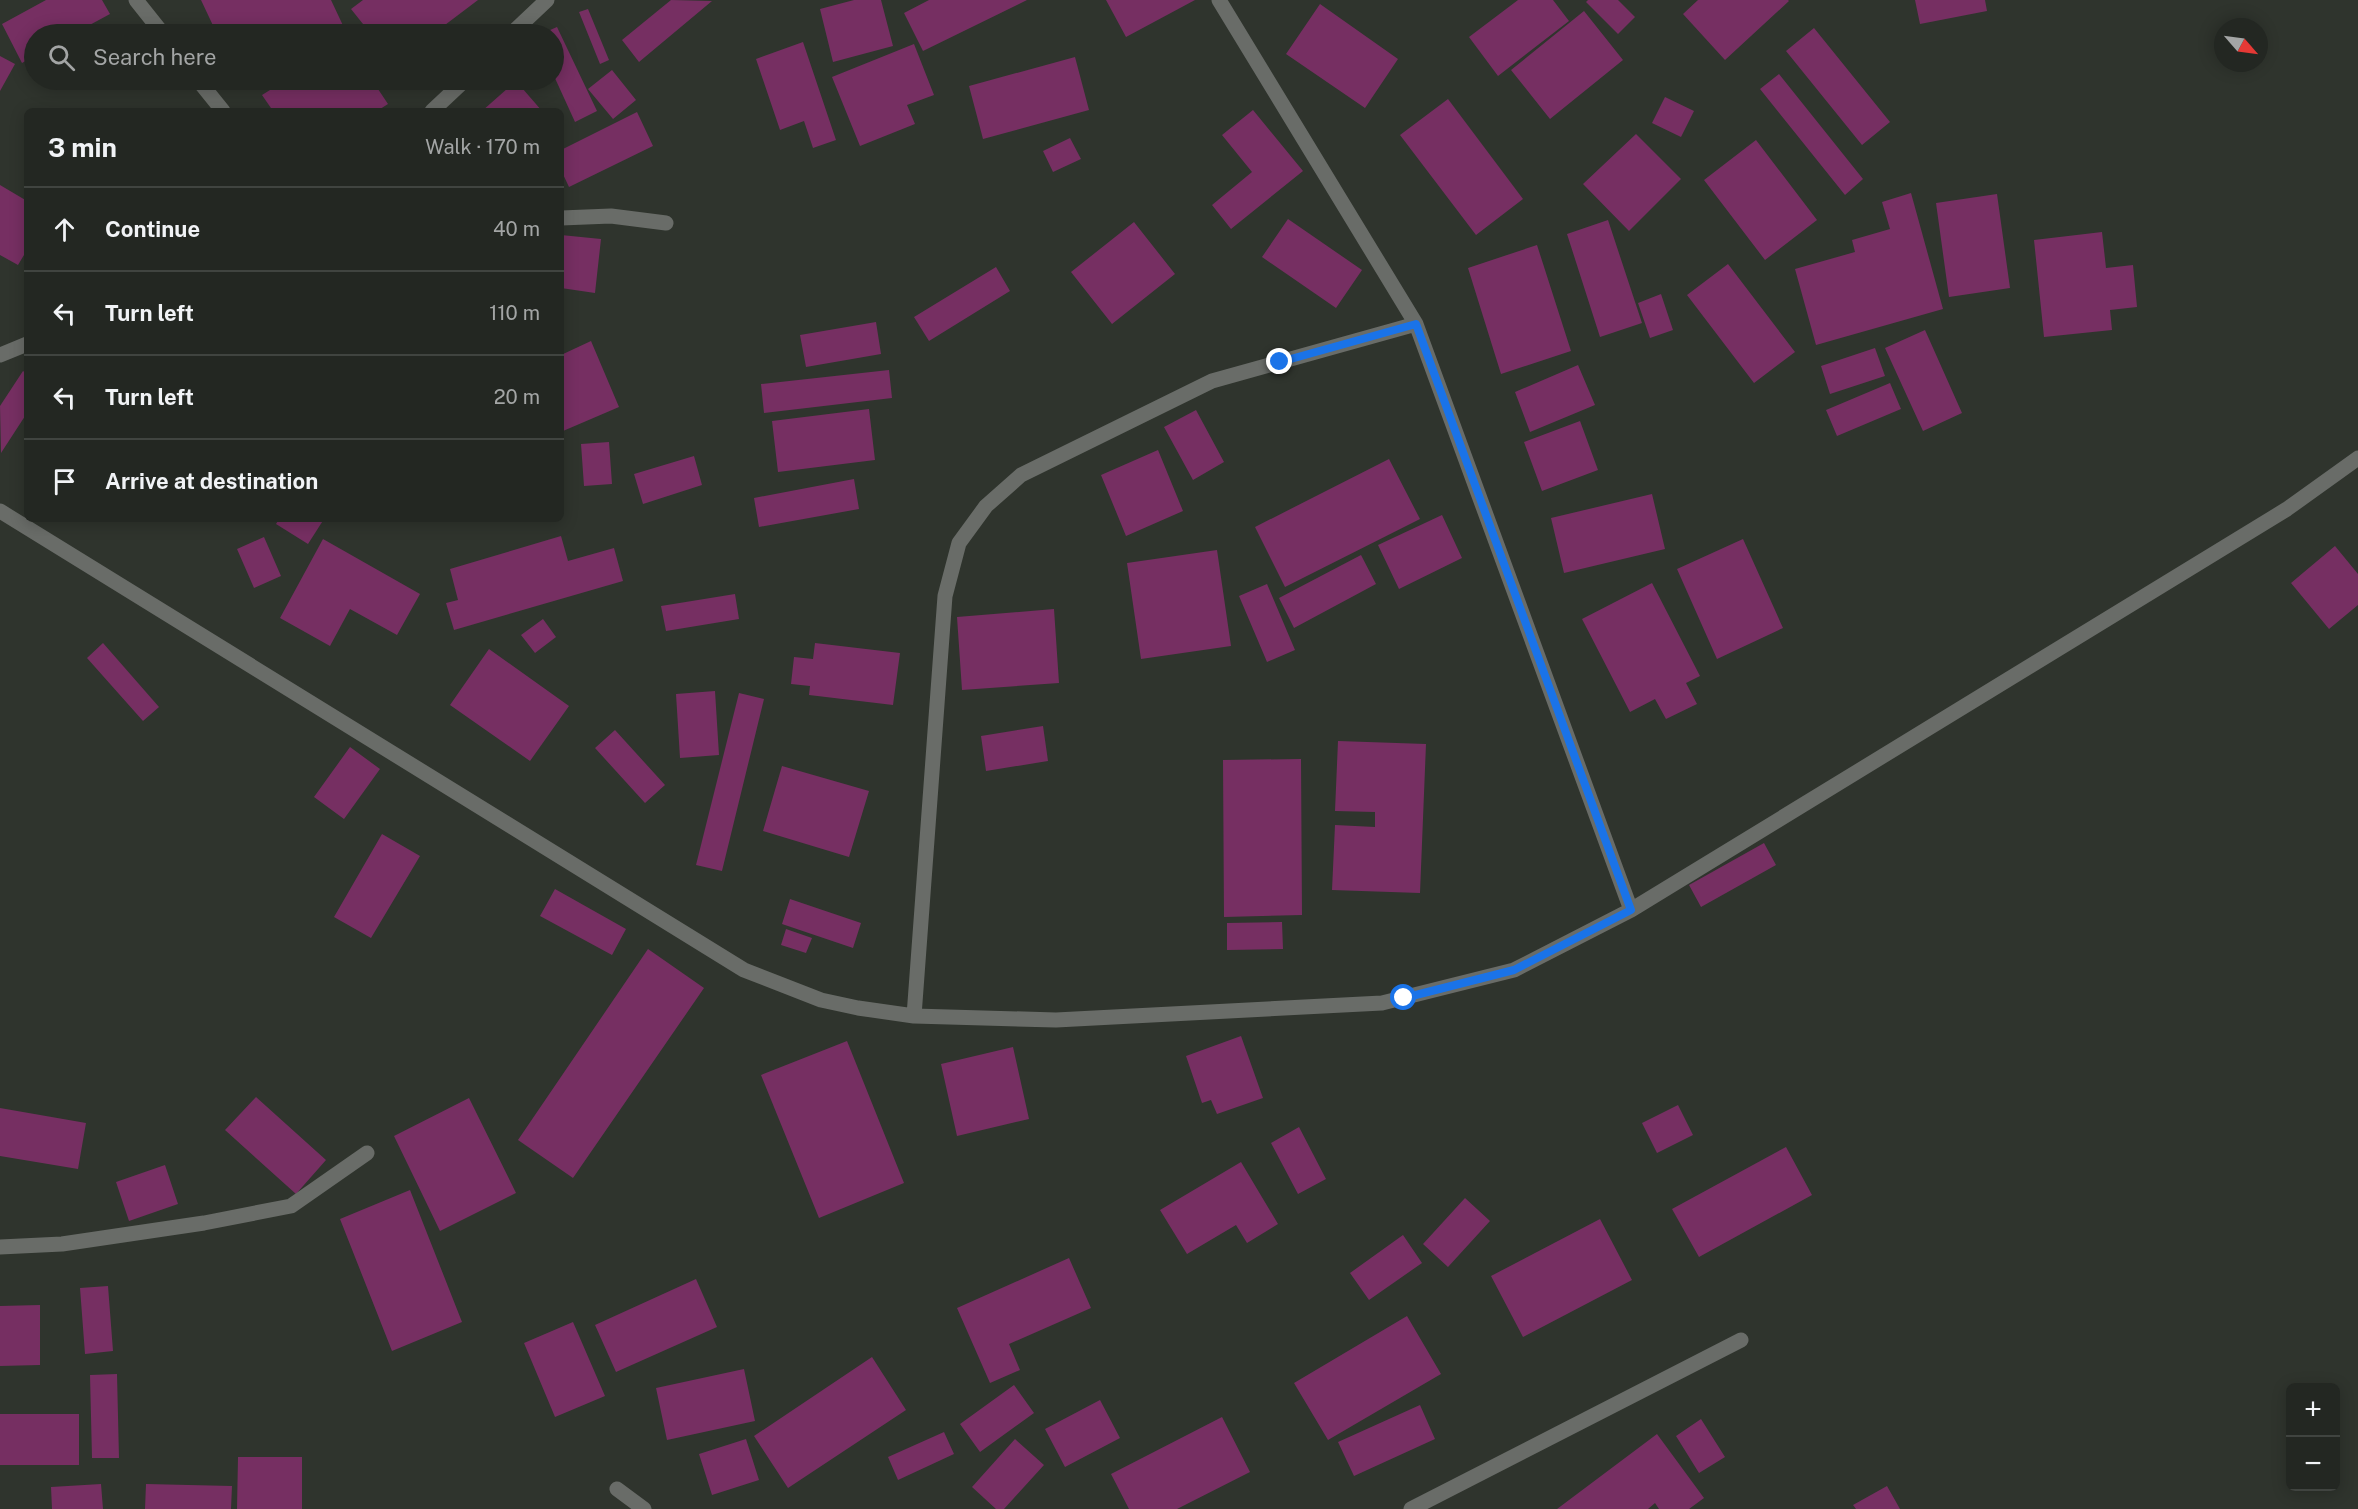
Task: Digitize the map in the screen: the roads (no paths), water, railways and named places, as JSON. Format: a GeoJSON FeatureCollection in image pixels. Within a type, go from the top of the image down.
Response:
{"type":"FeatureCollection","features":[{"type":"Feature","properties":{"kind":"street"},"geometry":{"type":"LineString","coordinates":[[136,0],[155,24]]}},
{"type":"Feature","properties":{"kind":"street"},"geometry":{"type":"LineString","coordinates":[[522,24],[547,0]]}},
{"type":"Feature","properties":{"kind":"street"},"geometry":{"type":"LineString","coordinates":[[1220,0],[1416,324],[1631,910]]}},
{"type":"Feature","properties":{"kind":"street"},"geometry":{"type":"LineString","coordinates":[[206,90],[221,108]]}},
{"type":"Feature","properties":{"kind":"street"},"geometry":{"type":"LineString","coordinates":[[435,108],[454,90]]}},
{"type":"Feature","properties":{"kind":"street"},"geometry":{"type":"LineString","coordinates":[[564,218],[612,216],[666,223]]}},
{"type":"Feature","properties":{"kind":"street"},"geometry":{"type":"LineString","coordinates":[[914,1016],[945,596],[959,543],[986,506],[1021,476],[1212,381],[1416,324]]}},
{"type":"Feature","properties":{"kind":"street"},"geometry":{"type":"LineString","coordinates":[[0,354],[24,345]]}},
{"type":"Feature","properties":{"kind":"street"},"geometry":{"type":"LineString","coordinates":[[0,511],[744,970],[821,1000],[914,1016],[1056,1020],[1382,1003],[1514,970],[1631,910],[2287,509],[2358,458]]}},
{"type":"Feature","properties":{"kind":"street"},"geometry":{"type":"LineString","coordinates":[[0,1247],[74,1242],[204,1223],[291,1206],[367,1153]]}},
{"type":"Feature","properties":{"kind":"street"},"geometry":{"type":"LineString","coordinates":[[1411,1509],[1741,1340]]}},
{"type":"Feature","properties":{"kind":"street"},"geometry":{"type":"LineString","coordinates":[[617,1489],[644,1509]]}}]}
